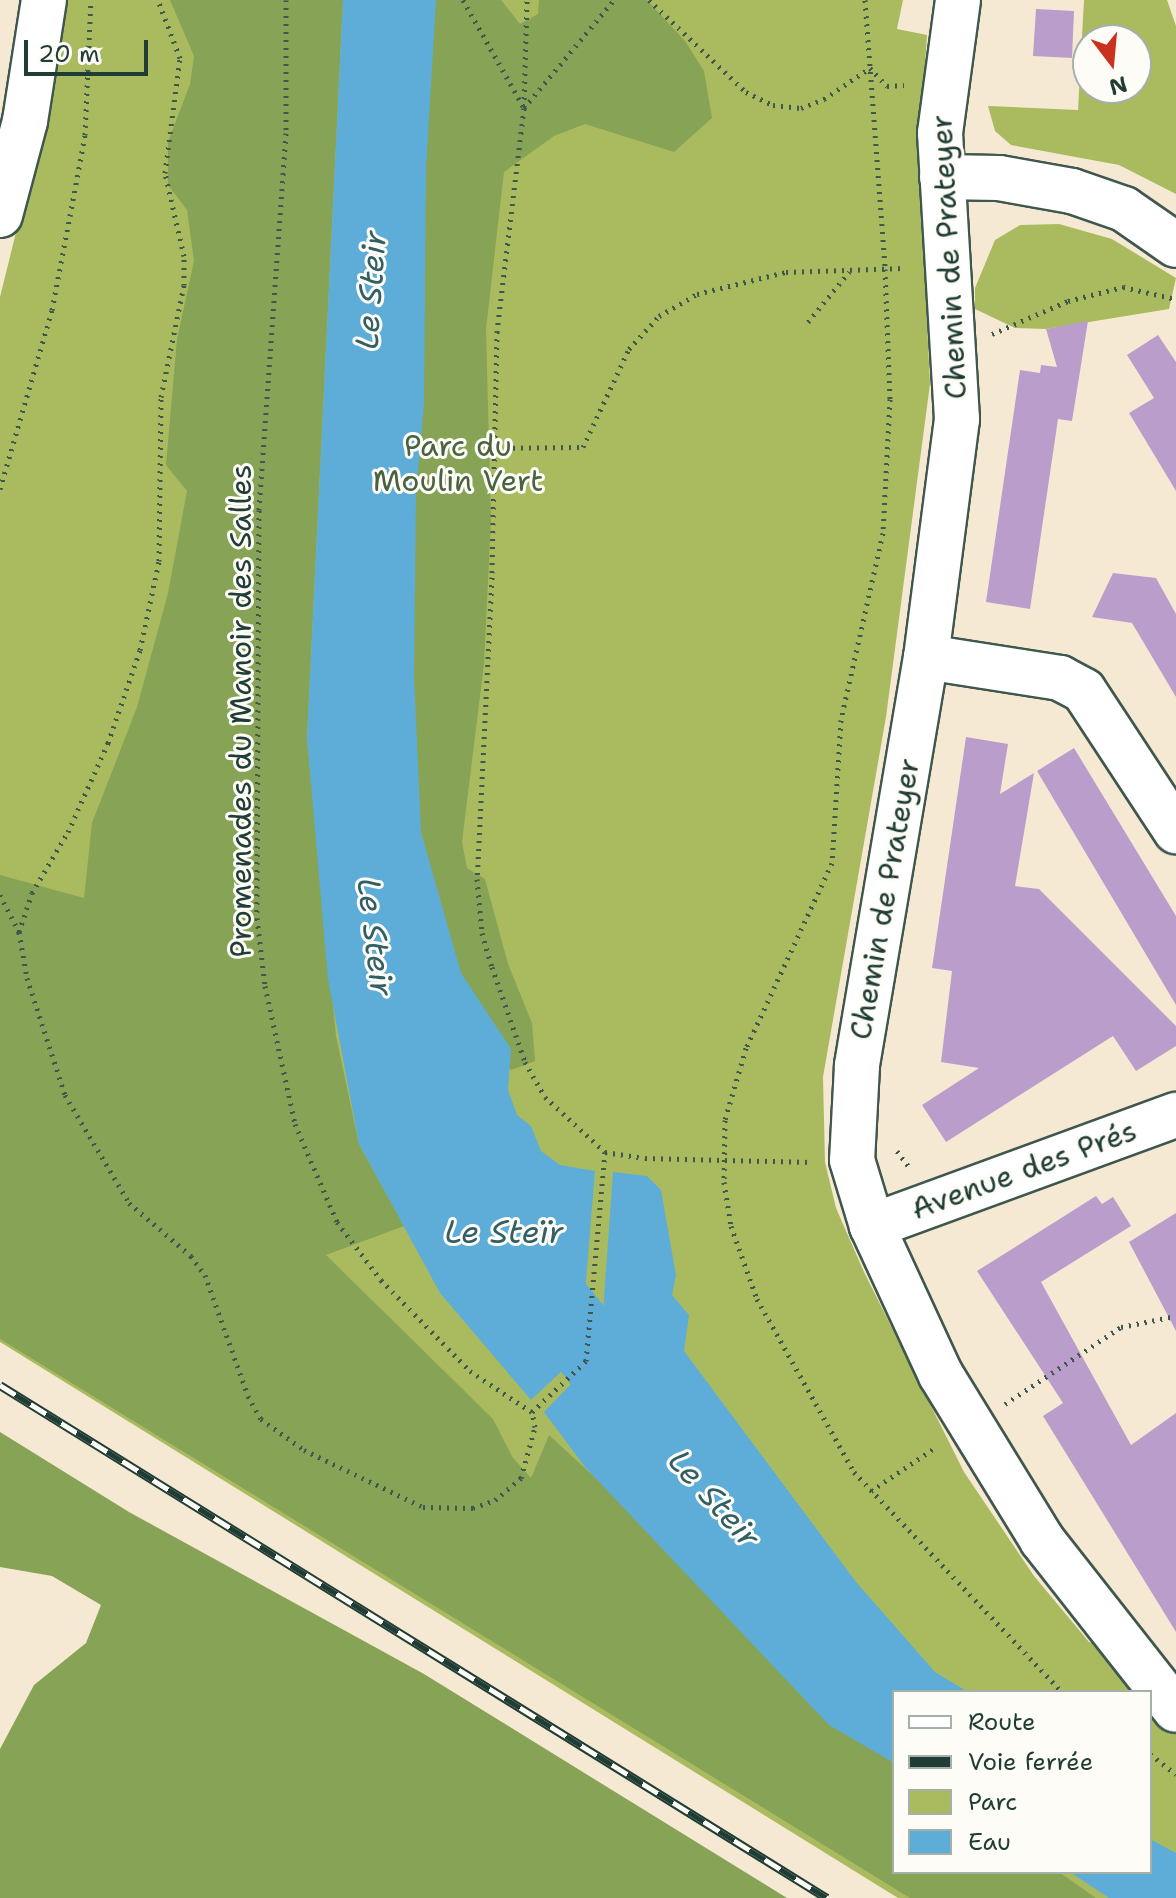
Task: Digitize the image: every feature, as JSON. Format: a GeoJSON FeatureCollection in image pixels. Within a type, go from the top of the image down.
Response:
{"type":"FeatureCollection","features":[{"type":"Feature","properties":{"kind":"street"},"geometry":{"type":"LineString","coordinates":[[0,215],[25,121],[44,0]]}},
{"type":"Feature","properties":{"kind":"street","name":"Chemin de Prateyer"},"geometry":{"type":"LineString","coordinates":[[958,0],[945,81],[942,177],[956,336],[957,419],[926,657],[857,1066],[852,1160],[872,1226],[941,1375],[970,1426],[1069,1578],[1176,1710]]}},
{"type":"Feature","properties":{"kind":"street"},"geometry":{"type":"LineString","coordinates":[[942,177],[999,178],[1083,194],[1141,218],[1176,245]]}},
{"type":"Feature","properties":{"kind":"street"},"geometry":{"type":"LineString","coordinates":[[926,657],[1075,684],[1095,700],[1176,831]]}},
{"type":"Feature","properties":{"kind":"street","name":"Avenue des Prés"},"geometry":{"type":"LineString","coordinates":[[872,1226],[1176,1115]]}},
{"type":"Feature","properties":{"kind":"path"},"geometry":{"type":"LineString","coordinates":[[0,489],[26,386],[52,310],[75,189],[85,135],[91,0]]}},
{"type":"Feature","properties":{"kind":"path"},"geometry":{"type":"LineString","coordinates":[[19,932],[32,893],[68,832],[108,743],[140,650],[159,561],[161,397],[184,285],[184,256],[165,152],[180,58],[158,0]]}},
{"type":"Feature","properties":{"kind":"path","name":"Promenades du Manoir des Salles"},"geometry":{"type":"LineString","coordinates":[[286,0],[287,119],[266,362],[256,611],[257,918],[265,986],[295,1124],[337,1222],[381,1280],[470,1371],[532,1412]]}},
{"type":"Feature","properties":{"kind":"path"},"geometry":{"type":"LineString","coordinates":[[463,0],[524,108]]}},
{"type":"Feature","properties":{"kind":"path"},"geometry":{"type":"LineString","coordinates":[[527,0],[524,108],[497,331],[497,448],[477,903],[492,967],[525,1062],[551,1105],[605,1152],[722,1160],[852,1160]]}},
{"type":"Feature","properties":{"kind":"path"},"geometry":{"type":"LineString","coordinates":[[524,108],[614,0]]}},
{"type":"Feature","properties":{"kind":"path"},"geometry":{"type":"LineString","coordinates":[[649,0],[746,92],[773,105],[801,108],[870,68]]}},
{"type":"Feature","properties":{"kind":"path"},"geometry":{"type":"LineString","coordinates":[[865,0],[885,269],[888,489],[874,588],[841,720],[832,863],[746,1048],[725,1120],[722,1160],[731,1226],[757,1299],[806,1394],[871,1491],[1060,1690]]}},
{"type":"Feature","properties":{"kind":"path"},"geometry":{"type":"LineString","coordinates":[[870,68],[887,86],[945,81]]}},
{"type":"Feature","properties":{"kind":"path"},"geometry":{"type":"LineString","coordinates":[[497,448],[583,447],[629,349],[659,316],[697,294],[786,272],[885,269],[949,261]]}},
{"type":"Feature","properties":{"kind":"path"},"geometry":{"type":"LineString","coordinates":[[808,322],[850,271]]}},
{"type":"Feature","properties":{"kind":"path"},"geometry":{"type":"LineString","coordinates":[[956,336],[998,333],[1029,315],[1123,287],[1176,299]]}},
{"type":"Feature","properties":{"kind":"path"},"geometry":{"type":"LineString","coordinates":[[0,895],[19,932],[27,978],[65,1095],[129,1203],[191,1256],[205,1275],[261,1419],[304,1450],[423,1507],[473,1508],[495,1500],[521,1478],[535,1427],[532,1412],[586,1361],[605,1152]]}},
{"type":"Feature","properties":{"kind":"path"},"geometry":{"type":"LineString","coordinates":[[871,1491],[904,1464],[970,1426],[1121,1327],[1176,1316]]}},
{"type":"Feature","properties":{"kind":"path"},"geometry":{"type":"LineString","coordinates":[[1152,1756],[1176,1774]]}},
{"type":"Feature","properties":{"kind":"green space","name":"Parc du Moulin Vert"},"geometry":{"type":"Polygon","coordinates":[[[60,0],[903,0],[897,29],[927,35],[919,152],[930,384],[886,717],[823,1077],[825,1162],[836,1208],[864,1272],[964,1472],[1034,1576],[1089,1642],[1150,1658],[1176,1688],[1176,1898],[898,1898],[0,1342],[0,297],[53,83],[60,0]]]}},
{"type":"Feature","properties":{"kind":"green space"},"geometry":{"type":"Polygon","coordinates":[[[170,0],[343,0],[307,738],[336,1036],[359,1144],[404,1226],[326,1255],[493,1419],[513,1458],[531,1478],[549,1435],[892,1751],[892,1874],[1062,1874],[1096,1898],[910,1898],[0,1339],[0,875],[84,898],[92,823],[137,707],[168,593],[187,491],[166,465],[177,339],[194,261],[187,210],[168,185],[168,142],[190,84],[194,56],[170,0]]]}},
{"type":"Feature","properties":{"kind":"green space"},"geometry":{"type":"Polygon","coordinates":[[[409,0],[501,0],[520,24],[538,14],[539,0],[647,0],[685,41],[704,71],[712,118],[674,152],[585,124],[554,136],[504,172],[486,329],[491,519],[484,664],[462,842],[467,868],[485,879],[508,964],[532,1023],[535,1061],[511,1070],[406,932],[401,787],[409,0]]]}},
{"type":"Feature","properties":{"kind":"green space"},"geometry":{"type":"Polygon","coordinates":[[[1084,0],[1167,0],[1176,26],[1176,194],[1119,165],[1011,145],[995,131],[988,106],[1078,110],[1078,104],[1152,104],[1152,24],[1083,24],[1084,0]]]}},
{"type":"Feature","properties":{"kind":"green space"},"geometry":{"type":"Polygon","coordinates":[[[1059,224],[1112,239],[1176,278],[1169,309],[1046,329],[1015,328],[975,309],[975,288],[995,240],[1020,225],[1059,224]]]}},
{"type":"Feature","properties":{"kind":"green space"},"geometry":{"type":"Polygon","coordinates":[[[0,1432],[129,1512],[424,1674],[787,1898],[0,1898],[0,1749],[34,1685],[86,1643],[101,1605],[52,1576],[0,1567],[0,1432]]]}},
{"type":"Feature","properties":{"kind":"water","name":"Le Steïr"},"geometry":{"type":"Polygon","coordinates":[[[343,0],[436,0],[426,169],[424,404],[416,493],[414,675],[421,832],[461,973],[511,1049],[508,1090],[517,1115],[531,1126],[541,1151],[560,1165],[595,1171],[580,1354],[531,1400],[440,1293],[359,1144],[328,979],[307,738],[343,0]]]}},
{"type":"Feature","properties":{"kind":"water","name":"Le Steïr"},"geometry":{"type":"Polygon","coordinates":[[[613,1172],[647,1176],[661,1190],[676,1275],[672,1295],[689,1315],[684,1351],[856,1582],[935,1672],[965,1690],[892,1690],[892,1762],[829,1725],[585,1467],[544,1412],[600,1354],[613,1172]]]}},
{"type":"Feature","properties":{"kind":"water"},"geometry":{"type":"Polygon","coordinates":[[[1152,1840],[1176,1853],[1176,1898],[1109,1898],[1073,1874],[1152,1874],[1152,1840]]]}},
{"type":"Feature","properties":{"kind":"building"},"geometry":{"type":"Polygon","coordinates":[[[1036,9],[1074,11],[1072,58],[1033,56],[1036,9]]]}},
{"type":"Feature","properties":{"kind":"building"},"geometry":{"type":"Polygon","coordinates":[[[1088,321],[1072,421],[1058,419],[1030,609],[986,602],[1020,370],[1040,373],[1041,365],[1057,367],[1046,329],[1088,321]]]}},
{"type":"Feature","properties":{"kind":"building"},"geometry":{"type":"Polygon","coordinates":[[[1158,335],[1176,362],[1176,491],[1129,413],[1154,398],[1127,355],[1158,335]]]}},
{"type":"Feature","properties":{"kind":"building"},"geometry":{"type":"Polygon","coordinates":[[[1113,573],[1156,578],[1176,614],[1176,697],[1132,623],[1092,617],[1113,573]]]}},
{"type":"Feature","properties":{"kind":"building"},"geometry":{"type":"Polygon","coordinates":[[[966,737],[1008,744],[1000,794],[1034,773],[1015,886],[1039,889],[1176,1026],[1176,1046],[1136,1071],[1113,1036],[946,1142],[922,1105],[979,1068],[941,1062],[952,971],[932,968],[966,737]]]}},
{"type":"Feature","properties":{"kind":"building"},"geometry":{"type":"Polygon","coordinates":[[[1074,748],[1176,916],[1176,1005],[1037,771],[1074,748]]]}},
{"type":"Feature","properties":{"kind":"building"},"geometry":{"type":"Polygon","coordinates":[[[1096,1196],[1102,1204],[1113,1197],[1131,1226],[1041,1282],[1131,1445],[1176,1413],[1176,1632],[1043,1416],[1063,1403],[977,1271],[1096,1196]]]}},
{"type":"Feature","properties":{"kind":"building"},"geometry":{"type":"Polygon","coordinates":[[[1176,1213],[1176,1331],[1129,1242],[1176,1213]]]}},
{"type":"Feature","properties":{"kind":"waterway","name":"Le Steir"},"geometry":{"type":"LineString","coordinates":[[520,1259],[660,1438]]}},
{"type":"Feature","properties":{"kind":"railway"},"geometry":{"type":"LineString","coordinates":[[0,1385],[827,1898]]}}]}
